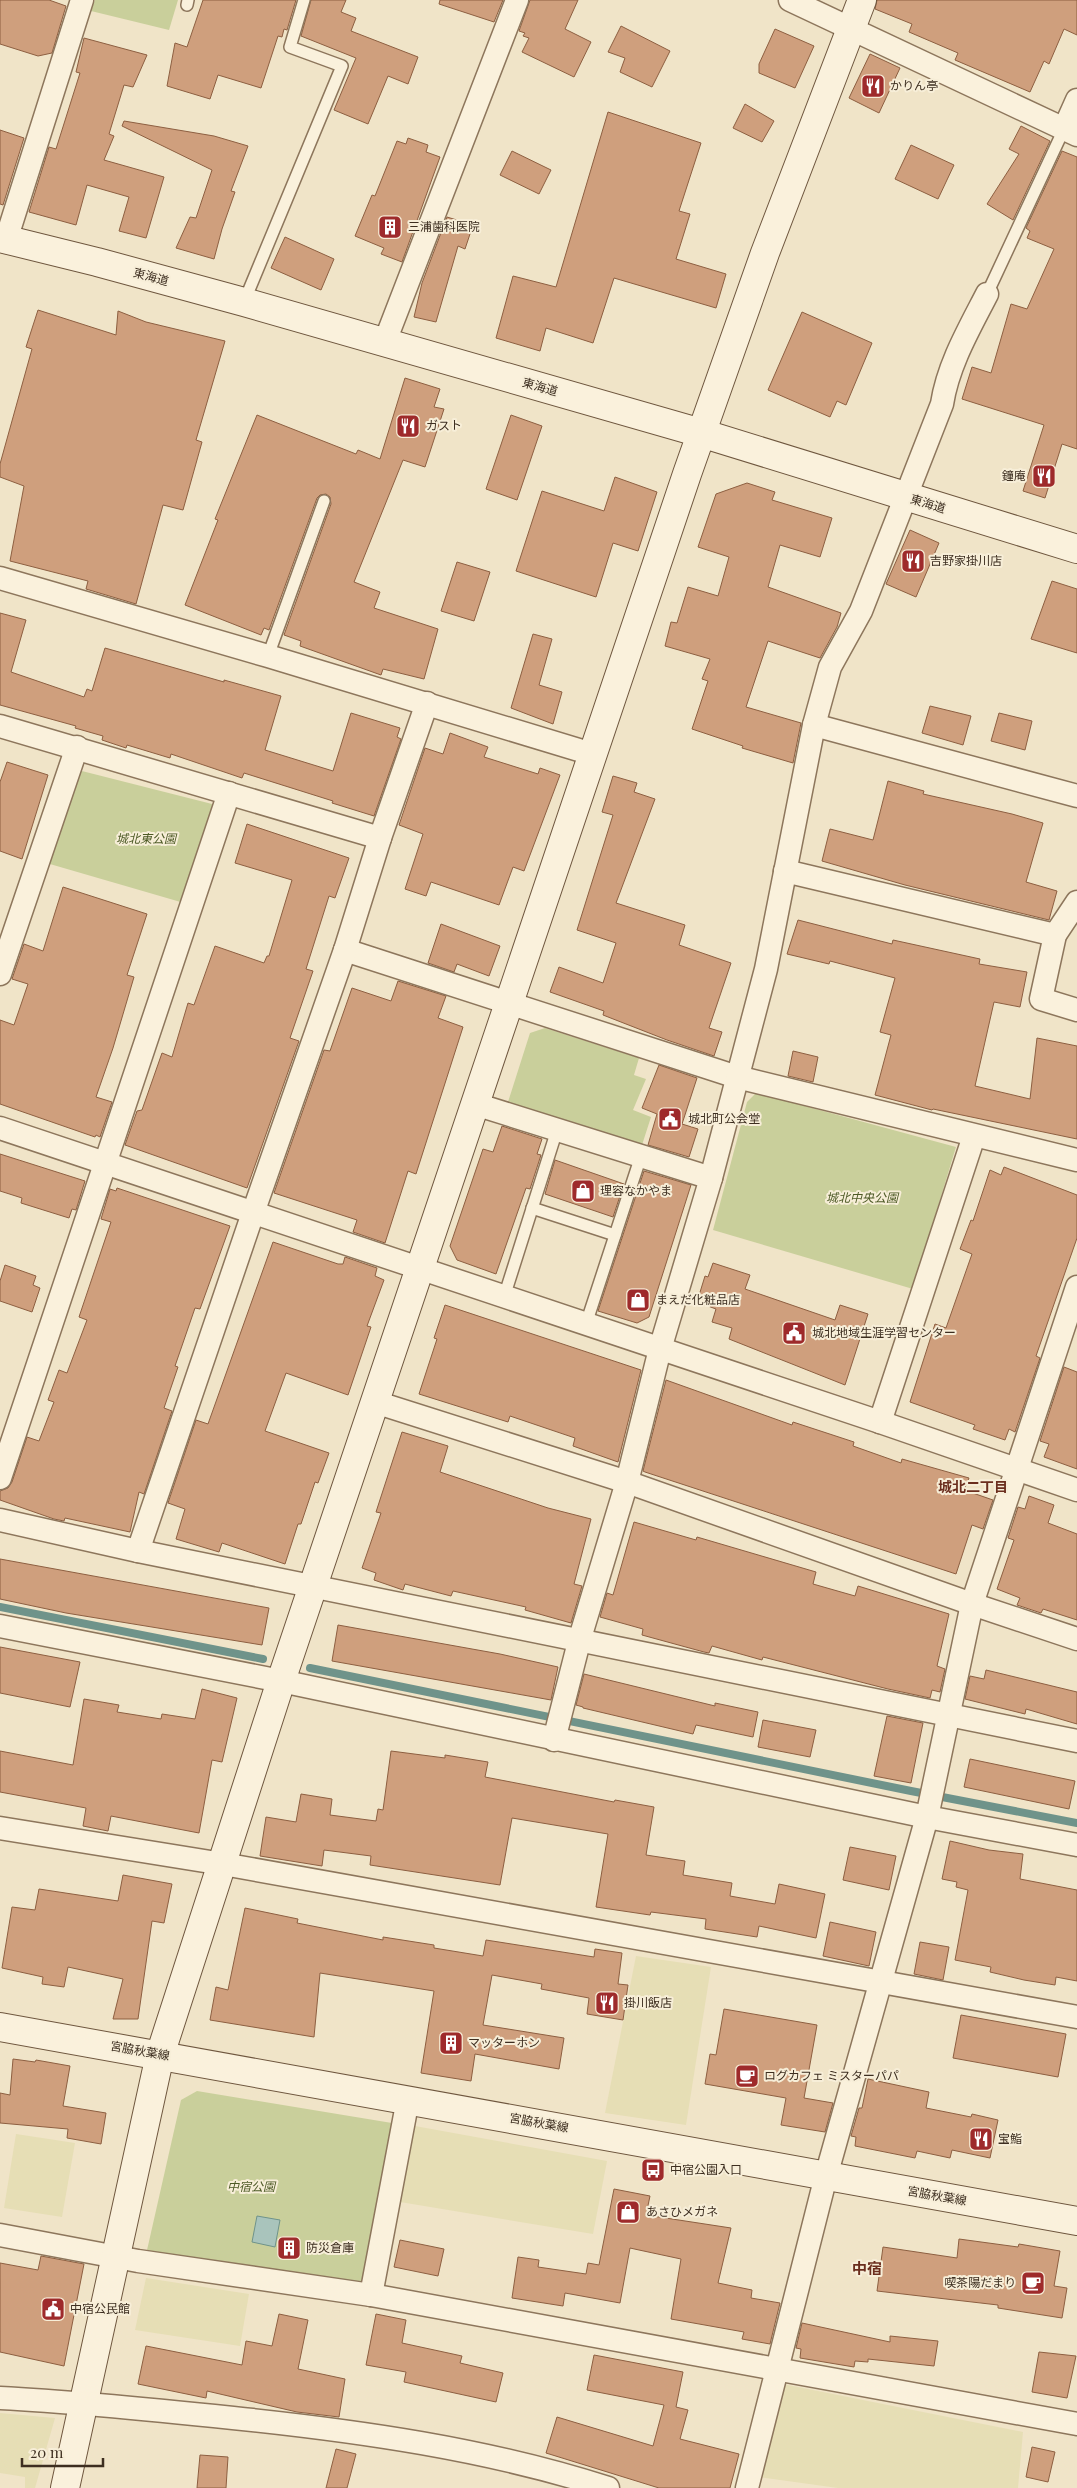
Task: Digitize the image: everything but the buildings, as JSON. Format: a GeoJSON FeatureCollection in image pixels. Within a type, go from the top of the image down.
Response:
{"type":"FeatureCollection","features":[{"type":"Feature","properties":{"kind":"street"},"geometry":{"type":"LineString","coordinates":[[3,239],[82,0]]}},
{"type":"Feature","properties":{"kind":"street"},"geometry":{"type":"LineString","coordinates":[[384,344],[517,0]]}},
{"type":"Feature","properties":{"kind":"street"},"geometry":{"type":"LineString","coordinates":[[790,0],[1071,132],[1077,100]]}},
{"type":"Feature","properties":{"kind":"street"},"geometry":{"type":"LineString","coordinates":[[65,2488],[86,2402],[160,2055],[281,1680],[701,433],[765,253],[862,0]]}},
{"type":"Feature","properties":{"kind":"street","name":"東海道"},"geometry":{"type":"LineString","coordinates":[[3,239],[97,262],[244,302],[384,344],[701,433],[906,498],[1077,549]]}},
{"type":"Feature","properties":{"kind":"street"},"geometry":{"type":"LineString","coordinates":[[554,1740],[580,1638],[627,1482],[660,1349],[711,1178],[736,1077],[766,969],[814,725],[830,667],[861,611],[942,404],[945,384],[966,335],[988,294]]}},
{"type":"Feature","properties":{"kind":"street"},"geometry":{"type":"LineString","coordinates":[[0,578],[427,703],[592,754]]}},
{"type":"Feature","properties":{"kind":"street"},"geometry":{"type":"LineString","coordinates":[[138,1551],[345,950],[380,838],[427,703]]}},
{"type":"Feature","properties":{"kind":"street"},"geometry":{"type":"LineString","coordinates":[[814,725],[1077,796]]}},
{"type":"Feature","properties":{"kind":"street"},"geometry":{"type":"LineString","coordinates":[[0,726],[77,747],[380,838]]}},
{"type":"Feature","properties":{"kind":"street"},"geometry":{"type":"LineString","coordinates":[[0,974],[77,747]]}},
{"type":"Feature","properties":{"kind":"street"},"geometry":{"type":"LineString","coordinates":[[0,1478],[229,793]]}},
{"type":"Feature","properties":{"kind":"street"},"geometry":{"type":"LineString","coordinates":[[785,871],[1055,935]]}},
{"type":"Feature","properties":{"kind":"street"},"geometry":{"type":"LineString","coordinates":[[1077,902],[1055,935],[1041,999],[1077,1010]]}},
{"type":"Feature","properties":{"kind":"street"},"geometry":{"type":"LineString","coordinates":[[345,950],[508,1005],[736,1077],[1077,1160]]}},
{"type":"Feature","properties":{"kind":"street"},"geometry":{"type":"LineString","coordinates":[[475,1104],[711,1178]]}},
{"type":"Feature","properties":{"kind":"street"},"geometry":{"type":"LineString","coordinates":[[0,1128],[880,1422],[1077,1490]]}},
{"type":"Feature","properties":{"kind":"street"},"geometry":{"type":"LineString","coordinates":[[880,1422],[974,1136]]}},
{"type":"Feature","properties":{"kind":"street"},"geometry":{"type":"LineString","coordinates":[[747,2488],[826,2176],[930,1805],[972,1604],[1015,1469],[1070,1333],[1077,1287]]}},
{"type":"Feature","properties":{"kind":"street"},"geometry":{"type":"LineString","coordinates":[[375,1402],[627,1482],[972,1604],[1077,1638]]}},
{"type":"Feature","properties":{"kind":"street"},"geometry":{"type":"LineString","coordinates":[[0,1520],[138,1551],[580,1638],[1077,1741]]}},
{"type":"Feature","properties":{"kind":"street"},"geometry":{"type":"LineString","coordinates":[[0,1626],[281,1680],[554,1740],[930,1805],[1077,1845]]}},
{"type":"Feature","properties":{"kind":"street"},"geometry":{"type":"LineString","coordinates":[[0,1828],[223,1864],[1077,2017]]}},
{"type":"Feature","properties":{"kind":"street","name":"宮脇秋葉線"},"geometry":{"type":"LineString","coordinates":[[0,2027],[1077,2221]]}},
{"type":"Feature","properties":{"kind":"street"},"geometry":{"type":"LineString","coordinates":[[371,2295],[408,2099]]}},
{"type":"Feature","properties":{"kind":"street"},"geometry":{"type":"LineString","coordinates":[[0,2235],[117,2257],[371,2295],[1077,2424]]}},
{"type":"Feature","properties":{"kind":"street"},"geometry":{"type":"LineString","coordinates":[[0,2398],[86,2402],[352,2430],[554,2470],[608,2488]]}},
{"type":"Feature","properties":{"kind":"lane"},"geometry":{"type":"LineString","coordinates":[[244,302],[342,66],[290,47],[304,0]]}},
{"type":"Feature","properties":{"kind":"lane"},"geometry":{"type":"LineString","coordinates":[[988,294],[1071,132]]}},
{"type":"Feature","properties":{"kind":"lane"},"geometry":{"type":"LineString","coordinates":[[268,656],[324,501]]}},
{"type":"Feature","properties":{"kind":"lane"},"geometry":{"type":"LineString","coordinates":[[504,1297],[557,1130]]}},
{"type":"Feature","properties":{"kind":"lane"},"geometry":{"type":"LineString","coordinates":[[586,1324],[641,1156]]}},
{"type":"Feature","properties":{"kind":"lane"},"geometry":{"type":"LineString","coordinates":[[532,1208],[615,1235]]}},
{"type":"Feature","properties":{"kind":"shaded area"},"geometry":{"type":"Polygon","coordinates":[[[636,1956],[711,1967],[686,2125],[605,2113],[636,1956]]]}},
{"type":"Feature","properties":{"kind":"shaded area"},"geometry":{"type":"Polygon","coordinates":[[[415,2126],[607,2161],[593,2234],[400,2202],[415,2126]]]}},
{"type":"Feature","properties":{"kind":"shaded area"},"geometry":{"type":"Polygon","coordinates":[[[16,2134],[75,2143],[62,2217],[4,2208],[16,2134]]]}},
{"type":"Feature","properties":{"kind":"shaded area"},"geometry":{"type":"Polygon","coordinates":[[[146,2278],[249,2294],[240,2346],[135,2330],[146,2278]]]}},
{"type":"Feature","properties":{"kind":"shaded area"},"geometry":{"type":"Polygon","coordinates":[[[783,2384],[1023,2432],[1018,2488],[838,2488],[759,2477],[783,2384]]]}},
{"type":"Feature","properties":{"kind":"shaded area"},"geometry":{"type":"Polygon","coordinates":[[[0,2413],[55,2418],[35,2488],[25,2488],[25,2477],[0,2473],[0,2413]]]}},
{"type":"Feature","properties":{"kind":"green space"},"geometry":{"type":"Polygon","coordinates":[[[95,0],[178,0],[169,30],[91,11],[95,0]]]}},
{"type":"Feature","properties":{"kind":"green space","name":"城北東公園"},"geometry":{"type":"Polygon","coordinates":[[[74,769],[216,805],[184,903],[43,862],[74,769]]]}},
{"type":"Feature","properties":{"kind":"green space"},"geometry":{"type":"Polygon","coordinates":[[[545,1028],[639,1058],[634,1075],[646,1079],[633,1110],[651,1117],[642,1145],[508,1102],[530,1033],[545,1028]]]}},
{"type":"Feature","properties":{"kind":"green space","name":"城北中央公園"},"geometry":{"type":"Polygon","coordinates":[[[756,1093],[956,1147],[913,1289],[713,1230],[747,1102],[756,1093]]]}},
{"type":"Feature","properties":{"kind":"green space","name":"中宿公園"},"geometry":{"type":"Polygon","coordinates":[[[197,2091],[398,2124],[368,2288],[145,2259],[181,2100],[197,2091]]]}},
{"type":"Feature","properties":{"kind":"water"},"geometry":{"type":"Polygon","coordinates":[[[257,2216],[280,2220],[275,2247],[252,2242],[257,2216]]]}},
{"type":"Feature","properties":{"kind":"waterway"},"geometry":{"type":"LineString","coordinates":[[0,1607],[263,1659]]}},
{"type":"Feature","properties":{"kind":"waterway"},"geometry":{"type":"LineString","coordinates":[[310,1668],[911,1791],[1077,1823]]}},
{"type":"Feature","properties":{"kind":"place","name":"かりん亭"},"geometry":{"type":"Point","coordinates":[873,86]}},
{"type":"Feature","properties":{"kind":"place","name":"三浦歯科医院"},"geometry":{"type":"Point","coordinates":[390,227]}},
{"type":"Feature","properties":{"kind":"place","name":"ガスト"},"geometry":{"type":"Point","coordinates":[408,426]}},
{"type":"Feature","properties":{"kind":"place","name":"鐘庵"},"geometry":{"type":"Point","coordinates":[1044,476]}},
{"type":"Feature","properties":{"kind":"place","name":"吉野家掛川店"},"geometry":{"type":"Point","coordinates":[913,561]}},
{"type":"Feature","properties":{"kind":"place","name":"城北町公会堂"},"geometry":{"type":"Point","coordinates":[670,1119]}},
{"type":"Feature","properties":{"kind":"place","name":"理容なかやま"},"geometry":{"type":"Point","coordinates":[583,1191]}},
{"type":"Feature","properties":{"kind":"place","name":"まえだ化粧品店"},"geometry":{"type":"Point","coordinates":[638,1300]}},
{"type":"Feature","properties":{"kind":"place","name":"城北地域生涯学習センター"},"geometry":{"type":"Point","coordinates":[794,1333]}},
{"type":"Feature","properties":{"kind":"place","name":"掛川飯店"},"geometry":{"type":"Point","coordinates":[607,2003]}},
{"type":"Feature","properties":{"kind":"place","name":"マッターホン"},"geometry":{"type":"Point","coordinates":[451,2043]}},
{"type":"Feature","properties":{"kind":"place","name":"ログカフェ ミスターパパ"},"geometry":{"type":"Point","coordinates":[747,2076]}},
{"type":"Feature","properties":{"kind":"place","name":"宝鮨"},"geometry":{"type":"Point","coordinates":[981,2139]}},
{"type":"Feature","properties":{"kind":"place","name":"中宿公園入口"},"geometry":{"type":"Point","coordinates":[653,2170]}},
{"type":"Feature","properties":{"kind":"place","name":"あさひメガネ"},"geometry":{"type":"Point","coordinates":[628,2212]}},
{"type":"Feature","properties":{"kind":"place","name":"防災倉庫"},"geometry":{"type":"Point","coordinates":[289,2248]}},
{"type":"Feature","properties":{"kind":"place","name":"喫茶陽だまり"},"geometry":{"type":"Point","coordinates":[1033,2283]}},
{"type":"Feature","properties":{"kind":"place","name":"中宿公民館"},"geometry":{"type":"Point","coordinates":[53,2309]}},
{"type":"Feature","properties":{"kind":"district","name":"城北二丁目"},"geometry":{"type":"Point","coordinates":[973,1487]}},
{"type":"Feature","properties":{"kind":"district","name":"中宿"},"geometry":{"type":"Point","coordinates":[867,2269]}}]}
